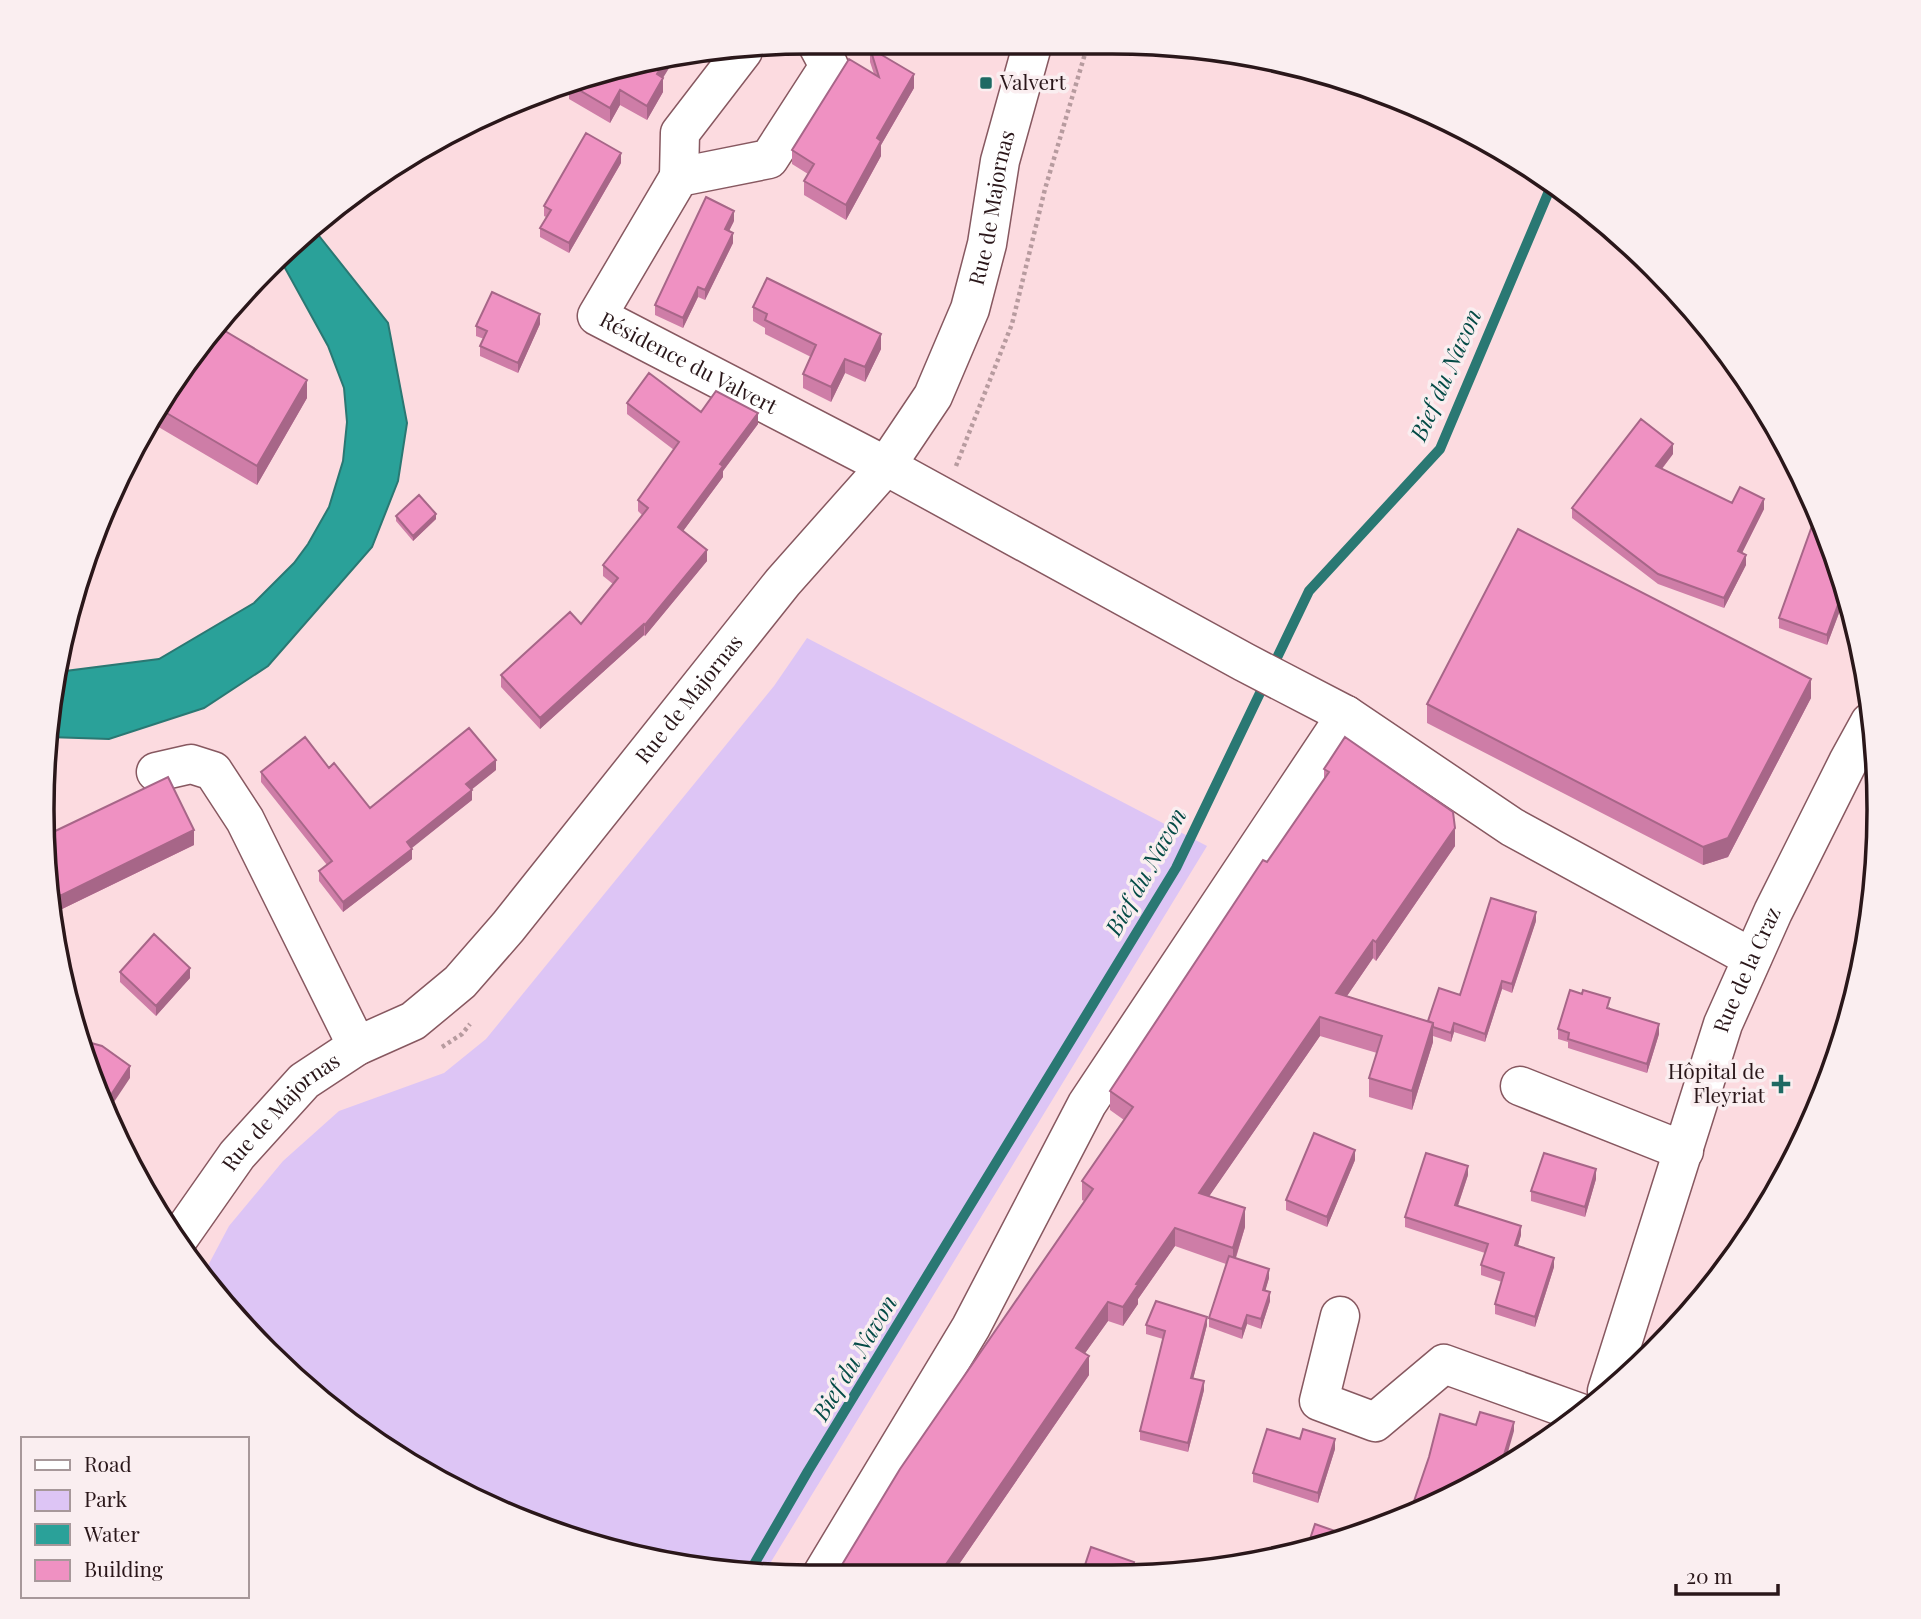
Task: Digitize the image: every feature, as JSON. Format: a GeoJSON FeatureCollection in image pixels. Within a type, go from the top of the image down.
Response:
{"type":"FeatureCollection","features":[{"type":"Feature","properties":{"kind":"street"},"geometry":{"type":"LineString","coordinates":[[679,177],[769,159],[829,66],[822,54]]}},
{"type":"Feature","properties":{"kind":"street","name":"Rue de Majornas"},"geometry":{"type":"LineString","coordinates":[[184,1231],[237,1155],[304,1081],[356,1046],[412,1021],[460,982],[508,927],[783,582],[886,466],[933,396],[970,309],[986,244],[1000,161],[1030,54]]}},
{"type":"Feature","properties":{"kind":"street","name":"Résidence du Valvert"},"geometry":{"type":"LineString","coordinates":[[737,58],[680,133],[679,177],[597,316],[886,466]]}},
{"type":"Feature","properties":{"kind":"street"},"geometry":{"type":"LineString","coordinates":[[886,466],[1346,715],[1512,827],[1752,958]]}},
{"type":"Feature","properties":{"kind":"street"},"geometry":{"type":"LineString","coordinates":[[828,1565],[971,1327],[1087,1104],[1346,715]]}},
{"type":"Feature","properties":{"kind":"street","name":"Rue de la Craz"},"geometry":{"type":"LineString","coordinates":[[1612,1374],[1723,1024],[1752,958],[1863,736]]}},
{"type":"Feature","properties":{"kind":"street"},"geometry":{"type":"LineString","coordinates":[[156,772],[191,764],[213,771],[245,820],[356,1046]]}},
{"type":"Feature","properties":{"kind":"street"},"geometry":{"type":"LineString","coordinates":[[1520,1086],[1684,1151]]}},
{"type":"Feature","properties":{"kind":"street"},"geometry":{"type":"LineString","coordinates":[[1340,1316],[1319,1401],[1375,1422],[1444,1364],[1570,1410]]}},
{"type":"Feature","properties":{"kind":"green space"},"geometry":{"type":"Polygon","coordinates":[[[807,638],[1207,846],[770,1563],[711,1558],[614,1539],[567,1525],[475,1487],[432,1464],[350,1409],[275,1344],[208,1266],[229,1226],[283,1161],[339,1111],[444,1073],[486,1039],[774,686],[807,638]]]}},
{"type":"Feature","properties":{"kind":"water"},"geometry":{"type":"Polygon","coordinates":[[[319,236],[388,323],[407,423],[398,481],[372,547],[268,666],[204,708],[109,739],[58,737],[68,671],[159,659],[254,603],[294,563],[308,544],[329,507],[343,461],[347,422],[344,388],[328,346],[284,267],[319,236]]]}},
{"type":"Feature","properties":{"kind":"building"},"geometry":{"type":"Polygon","coordinates":[[[872,54],[880,54],[914,74],[877,138],[881,141],[846,205],[804,181],[814,164],[792,150],[849,59],[879,77],[872,54]]]}},
{"type":"Feature","properties":{"kind":"building"},"geometry":{"type":"Polygon","coordinates":[[[660,70],[657,74],[663,78],[647,106],[620,90],[610,108],[580,90],[660,70]]]}},
{"type":"Feature","properties":{"kind":"building"},"geometry":{"type":"Polygon","coordinates":[[[586,133],[621,153],[569,243],[540,228],[551,210],[544,206],[586,133]]]}},
{"type":"Feature","properties":{"kind":"building"},"geometry":{"type":"Polygon","coordinates":[[[706,197],[734,211],[725,229],[733,233],[705,290],[698,287],[683,318],[655,305],[706,197]]]}},
{"type":"Feature","properties":{"kind":"building"},"geometry":{"type":"Polygon","coordinates":[[[767,278],[881,334],[865,367],[845,359],[831,387],[803,374],[816,345],[765,320],[767,314],[753,307],[767,278]]]}},
{"type":"Feature","properties":{"kind":"building"},"geometry":{"type":"Polygon","coordinates":[[[492,292],[540,314],[518,363],[480,346],[487,331],[476,326],[492,292]]]}},
{"type":"Feature","properties":{"kind":"building"},"geometry":{"type":"Polygon","coordinates":[[[226,331],[307,380],[257,466],[167,413],[226,331]]]}},
{"type":"Feature","properties":{"kind":"building"},"geometry":{"type":"Polygon","coordinates":[[[649,373],[701,412],[716,391],[758,413],[678,527],[707,550],[645,625],[540,718],[501,675],[570,612],[581,624],[618,578],[603,565],[648,508],[638,500],[679,442],[627,403],[649,373]]]}},
{"type":"Feature","properties":{"kind":"building"},"geometry":{"type":"Polygon","coordinates":[[[1641,419],[1673,444],[1656,466],[1732,503],[1740,487],[1764,499],[1738,551],[1746,555],[1724,598],[1658,574],[1572,508],[1641,419]]]}},
{"type":"Feature","properties":{"kind":"building"},"geometry":{"type":"Polygon","coordinates":[[[419,495],[436,514],[413,536],[396,516],[419,495]]]}},
{"type":"Feature","properties":{"kind":"building"},"geometry":{"type":"Polygon","coordinates":[[[1812,527],[1838,604],[1827,635],[1779,618],[1812,527]]]}},
{"type":"Feature","properties":{"kind":"building"},"geometry":{"type":"Polygon","coordinates":[[[1518,529],[1811,679],[1728,838],[1703,847],[1427,704],[1518,529]]]}},
{"type":"Feature","properties":{"kind":"building"},"geometry":{"type":"Polygon","coordinates":[[[469,728],[496,760],[466,784],[472,790],[407,842],[412,849],[343,902],[319,871],[332,861],[261,772],[305,737],[329,768],[334,763],[370,808],[469,728]]]}},
{"type":"Feature","properties":{"kind":"building"},"geometry":{"type":"Polygon","coordinates":[[[1345,737],[1453,812],[1455,828],[1376,942],[1373,940],[1336,993],[1433,1023],[1412,1091],[1369,1078],[1382,1036],[1320,1017],[1199,1193],[1245,1208],[1233,1248],[1175,1228],[1123,1307],[1108,1302],[1076,1348],[1089,1356],[946,1565],[842,1565],[900,1469],[1093,1189],[1082,1181],[1133,1107],[1110,1091],[1263,860],[1267,862],[1329,772],[1324,769],[1345,737]]]}},
{"type":"Feature","properties":{"kind":"building"},"geometry":{"type":"Polygon","coordinates":[[[168,777],[194,830],[60,896],[55,831],[168,777]]]}},
{"type":"Feature","properties":{"kind":"building"},"geometry":{"type":"Polygon","coordinates":[[[1491,898],[1536,912],[1512,984],[1502,981],[1485,1034],[1454,1023],[1451,1033],[1433,1027],[1433,1023],[1428,1021],[1439,988],[1460,995],[1491,898]]]}},
{"type":"Feature","properties":{"kind":"building"},"geometry":{"type":"Polygon","coordinates":[[[154,934],[190,968],[156,1006],[120,972],[154,934]]]}},
{"type":"Feature","properties":{"kind":"building"},"geometry":{"type":"Polygon","coordinates":[[[1570,990],[1582,994],[1583,990],[1610,998],[1607,1008],[1659,1024],[1647,1064],[1568,1039],[1569,1033],[1558,1029],[1570,990]]]}},
{"type":"Feature","properties":{"kind":"building"},"geometry":{"type":"Polygon","coordinates":[[[91,1043],[102,1046],[130,1066],[111,1095],[91,1043]]]}},
{"type":"Feature","properties":{"kind":"building"},"geometry":{"type":"Polygon","coordinates":[[[1314,1133],[1355,1150],[1327,1217],[1286,1200],[1314,1133]]]}},
{"type":"Feature","properties":{"kind":"building"},"geometry":{"type":"Polygon","coordinates":[[[1426,1153],[1468,1166],[1455,1205],[1521,1226],[1515,1245],[1554,1258],[1535,1317],[1495,1304],[1504,1273],[1481,1265],[1488,1244],[1405,1217],[1426,1153]]]}},
{"type":"Feature","properties":{"kind":"building"},"geometry":{"type":"Polygon","coordinates":[[[1544,1153],[1596,1169],[1585,1207],[1531,1191],[1544,1153]]]}},
{"type":"Feature","properties":{"kind":"building"},"geometry":{"type":"Polygon","coordinates":[[[1229,1256],[1269,1269],[1263,1290],[1270,1292],[1261,1319],[1247,1315],[1242,1329],[1209,1318],[1229,1256]]]}},
{"type":"Feature","properties":{"kind":"building"},"geometry":{"type":"Polygon","coordinates":[[[1156,1301],[1207,1317],[1191,1378],[1204,1381],[1188,1443],[1140,1431],[1165,1331],[1146,1325],[1156,1301]]]}},
{"type":"Feature","properties":{"kind":"building"},"geometry":{"type":"Polygon","coordinates":[[[1480,1412],[1514,1422],[1504,1454],[1446,1487],[1414,1501],[1440,1414],[1476,1425],[1480,1412]]]}},
{"type":"Feature","properties":{"kind":"building"},"geometry":{"type":"Polygon","coordinates":[[[1267,1429],[1300,1439],[1303,1429],[1335,1439],[1318,1493],[1253,1473],[1267,1429]]]}},
{"type":"Feature","properties":{"kind":"building"},"geometry":{"type":"Polygon","coordinates":[[[1315,1524],[1334,1531],[1310,1538],[1315,1524]]]}},
{"type":"Feature","properties":{"kind":"building"},"geometry":{"type":"Polygon","coordinates":[[[1091,1547],[1134,1562],[1133,1564],[1085,1565],[1091,1547]]]}},
{"type":"Feature","properties":{"kind":"waterway","name":"Bief du Navon"},"geometry":{"type":"LineString","coordinates":[[755,1562],[808,1471],[1176,868],[1309,591],[1440,449],[1548,194]]}},
{"type":"Feature","properties":{"kind":"place","name":"Valvert"},"geometry":{"type":"Point","coordinates":[986,83]}},
{"type":"Feature","properties":{"kind":"place","name":"Hôpital de Fleyriat"},"geometry":{"type":"Point","coordinates":[1781,1084]}}]}
